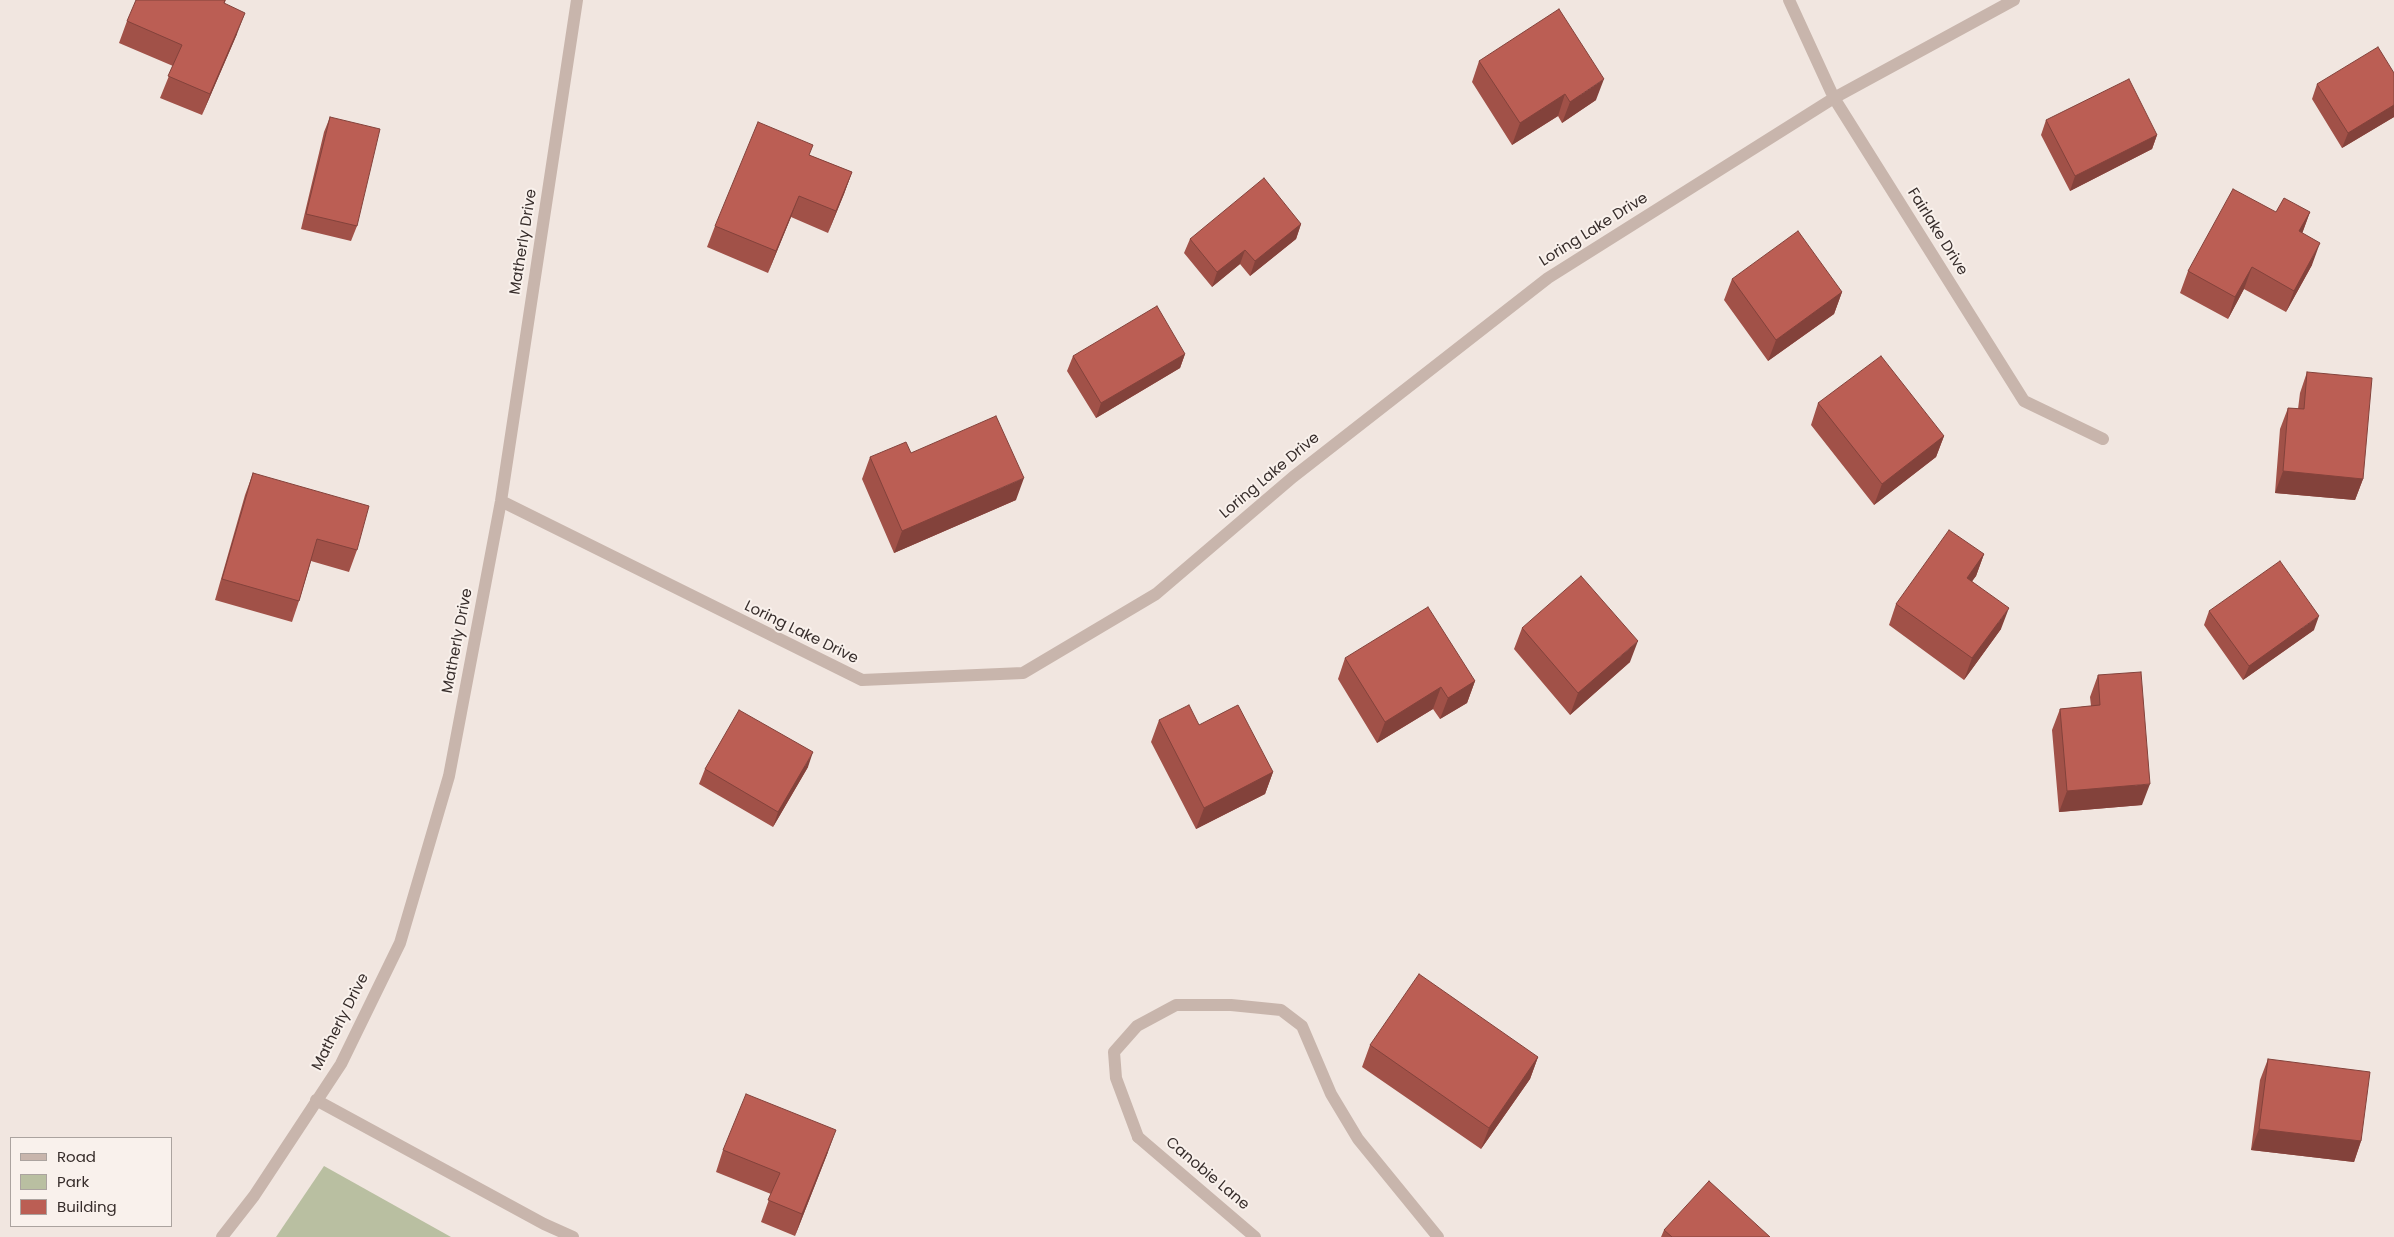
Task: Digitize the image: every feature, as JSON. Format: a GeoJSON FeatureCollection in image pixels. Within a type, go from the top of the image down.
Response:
{"type":"FeatureCollection","features":[{"type":"Feature","properties":{"kind":"street","name":"Matherly Drive"},"geometry":{"type":"LineString","coordinates":[[222,1237],[254,1196],[341,1064],[400,943],[449,776],[501,501],[577,0]]}},
{"type":"Feature","properties":{"kind":"street","name":"Fairlake Drive"},"geometry":{"type":"LineString","coordinates":[[1789,0],[1834,98],[2024,401],[2103,439]]}},
{"type":"Feature","properties":{"kind":"street","name":"Loring Lake Drive"},"geometry":{"type":"LineString","coordinates":[[501,501],[862,680],[1023,673],[1156,594],[1293,477],[1548,278],[1834,98],[2014,0]]}},
{"type":"Feature","properties":{"kind":"street","name":"Canobie Lane"},"geometry":{"type":"LineString","coordinates":[[1255,1237],[1138,1137],[1116,1078],[1114,1052],[1137,1026],[1176,1005],[1231,1005],[1281,1010],[1302,1026],[1331,1094],[1358,1139],[1438,1237]]}},
{"type":"Feature","properties":{"kind":"street"},"geometry":{"type":"LineString","coordinates":[[316,1100],[544,1224],[573,1237]]}},
{"type":"Feature","properties":{"kind":"green space"},"geometry":{"type":"Polygon","coordinates":[[[324,1166],[451,1237],[276,1237],[324,1166]]]}},
{"type":"Feature","properties":{"kind":"building"},"geometry":{"type":"Polygon","coordinates":[[[136,0],[225,0],[224,3],[245,13],[210,94],[168,76],[182,45],[127,21],[136,0]]]}},
{"type":"Feature","properties":{"kind":"building"},"geometry":{"type":"Polygon","coordinates":[[[1559,9],[1604,79],[1570,102],[1565,94],[1520,123],[1479,61],[1559,9]]]}},
{"type":"Feature","properties":{"kind":"building"},"geometry":{"type":"Polygon","coordinates":[[[2378,47],[2394,73],[2394,105],[2348,133],[2317,84],[2378,47]]]}},
{"type":"Feature","properties":{"kind":"building"},"geometry":{"type":"Polygon","coordinates":[[[2129,79],[2157,135],[2075,176],[2046,120],[2129,79]]]}},
{"type":"Feature","properties":{"kind":"building"},"geometry":{"type":"Polygon","coordinates":[[[330,117],[380,129],[357,226],[306,214],[330,117]]]}},
{"type":"Feature","properties":{"kind":"building"},"geometry":{"type":"Polygon","coordinates":[[[758,122],[813,145],[809,155],[852,172],[836,211],[799,196],[776,251],[715,226],[758,122]]]}},
{"type":"Feature","properties":{"kind":"building"},"geometry":{"type":"Polygon","coordinates":[[[1264,178],[1301,224],[1255,261],[1245,250],[1217,272],[1190,239],[1264,178]]]}},
{"type":"Feature","properties":{"kind":"building"},"geometry":{"type":"Polygon","coordinates":[[[2233,189],[2276,212],[2284,198],[2310,212],[2299,231],[2320,243],[2294,291],[2252,267],[2235,297],[2188,271],[2233,189]]]}},
{"type":"Feature","properties":{"kind":"building"},"geometry":{"type":"Polygon","coordinates":[[[1798,231],[1842,292],[1776,340],[1732,279],[1798,231]]]}},
{"type":"Feature","properties":{"kind":"building"},"geometry":{"type":"Polygon","coordinates":[[[1157,306],[1185,354],[1101,403],[1073,356],[1157,306]]]}},
{"type":"Feature","properties":{"kind":"building"},"geometry":{"type":"Polygon","coordinates":[[[1881,356],[1944,436],[1882,484],[1818,403],[1881,356]]]}},
{"type":"Feature","properties":{"kind":"building"},"geometry":{"type":"Polygon","coordinates":[[[2307,372],[2372,378],[2363,479],[2283,471],[2288,408],[2304,409],[2307,372]]]}},
{"type":"Feature","properties":{"kind":"building"},"geometry":{"type":"Polygon","coordinates":[[[996,416],[1024,478],[902,531],[870,457],[906,442],[911,453],[996,416]]]}},
{"type":"Feature","properties":{"kind":"building"},"geometry":{"type":"Polygon","coordinates":[[[253,473],[369,506],[357,550],[317,539],[299,601],[222,579],[253,473]]]}},
{"type":"Feature","properties":{"kind":"building"},"geometry":{"type":"Polygon","coordinates":[[[1949,530],[1984,554],[1967,578],[2009,608],[1972,658],[1896,604],[1949,530]]]}},
{"type":"Feature","properties":{"kind":"building"},"geometry":{"type":"Polygon","coordinates":[[[2280,561],[2319,616],[2249,666],[2209,611],[2280,561]]]}},
{"type":"Feature","properties":{"kind":"building"},"geometry":{"type":"Polygon","coordinates":[[[1581,576],[1638,641],[1578,693],[1522,628],[1581,576]]]}},
{"type":"Feature","properties":{"kind":"building"},"geometry":{"type":"Polygon","coordinates":[[[1428,607],[1475,681],[1448,698],[1441,687],[1385,722],[1345,658],[1428,607]]]}},
{"type":"Feature","properties":{"kind":"building"},"geometry":{"type":"Polygon","coordinates":[[[2141,672],[2150,784],[2067,791],[2060,709],[2100,705],[2098,675],[2141,672]]]}},
{"type":"Feature","properties":{"kind":"building"},"geometry":{"type":"Polygon","coordinates":[[[1189,705],[1199,725],[1238,705],[1273,772],[1204,808],[1159,720],[1189,705]]]}},
{"type":"Feature","properties":{"kind":"building"},"geometry":{"type":"Polygon","coordinates":[[[739,710],[813,752],[778,812],[705,769],[739,710]]]}},
{"type":"Feature","properties":{"kind":"building"},"geometry":{"type":"Polygon","coordinates":[[[1419,974],[1538,1057],[1489,1128],[1370,1045],[1419,974]]]}},
{"type":"Feature","properties":{"kind":"building"},"geometry":{"type":"Polygon","coordinates":[[[2268,1059],[2370,1072],[2361,1141],[2259,1129],[2268,1059]]]}},
{"type":"Feature","properties":{"kind":"building"},"geometry":{"type":"Polygon","coordinates":[[[746,1094],[836,1130],[802,1214],[768,1200],[780,1173],[723,1150],[746,1094]]]}},
{"type":"Feature","properties":{"kind":"building"},"geometry":{"type":"Polygon","coordinates":[[[1709,1181],[1770,1237],[1672,1237],[1664,1230],[1709,1181]]]}}]}
